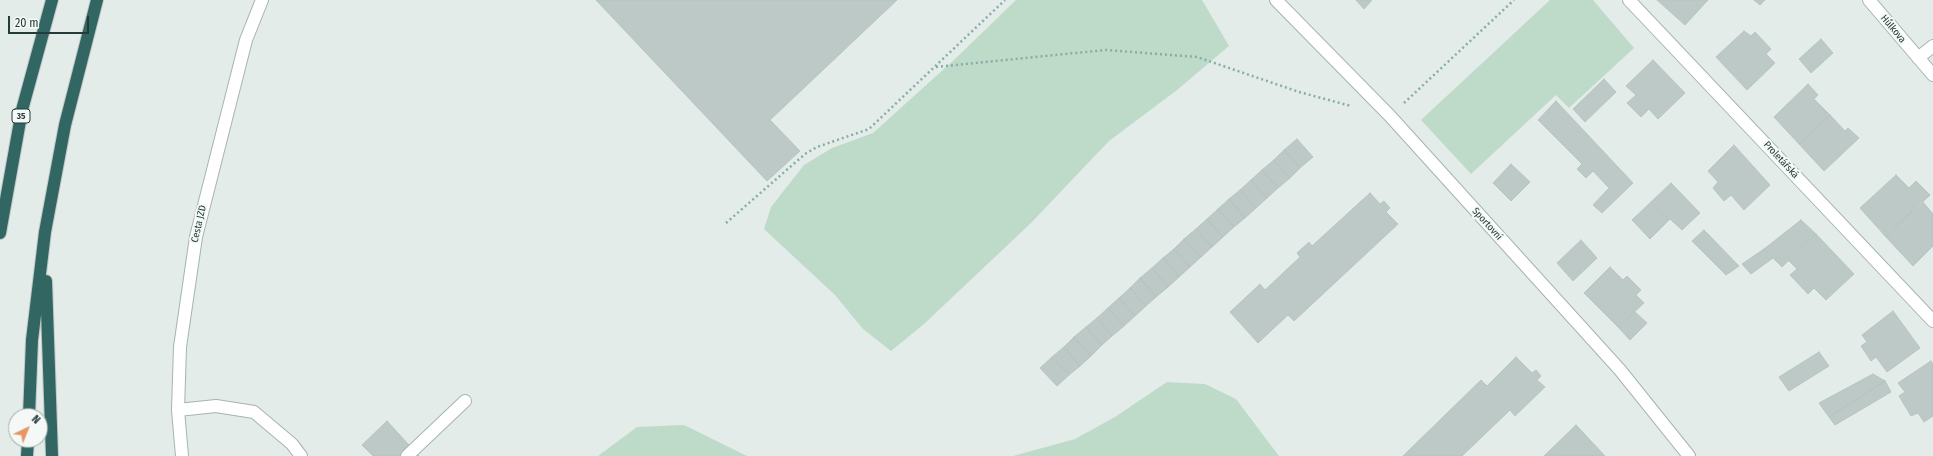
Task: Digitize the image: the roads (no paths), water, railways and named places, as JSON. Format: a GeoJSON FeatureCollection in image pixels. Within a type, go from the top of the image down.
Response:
{"type":"FeatureCollection","features":[{"type":"Feature","properties":{"kind":"highway","name":"35"},"geometry":{"type":"LineString","coordinates":[[0,233],[22,110],[52,0]]}},
{"type":"Feature","properties":{"kind":"highway"},"geometry":{"type":"LineString","coordinates":[[29,408],[32,340],[45,232],[65,125],[97,0]]}},
{"type":"Feature","properties":{"kind":"highway"},"geometry":{"type":"LineString","coordinates":[[45,232],[47,345],[52,456]]}},
{"type":"Feature","properties":{"kind":"street","name":"Cesta JZD"},"geometry":{"type":"LineString","coordinates":[[182,456],[178,410],[180,347],[196,237],[246,40],[262,0]]}},
{"type":"Feature","properties":{"kind":"street","name":"Sportovní"},"geometry":{"type":"LineString","coordinates":[[1276,0],[1390,116],[1620,370],[1689,456]]}},
{"type":"Feature","properties":{"kind":"street","name":"Proletářská"},"geometry":{"type":"LineString","coordinates":[[1629,0],[1933,321]]}},
{"type":"Feature","properties":{"kind":"street","name":"Hůlkova"},"geometry":{"type":"LineString","coordinates":[[1869,0],[1933,75]]}},
{"type":"Feature","properties":{"kind":"street"},"geometry":{"type":"LineString","coordinates":[[1918,58],[1933,46]]}},
{"type":"Feature","properties":{"kind":"street"},"geometry":{"type":"LineString","coordinates":[[407,456],[464,401]]}},
{"type":"Feature","properties":{"kind":"street"},"geometry":{"type":"LineString","coordinates":[[178,410],[216,406],[254,412],[292,444],[301,456]]}}]}
